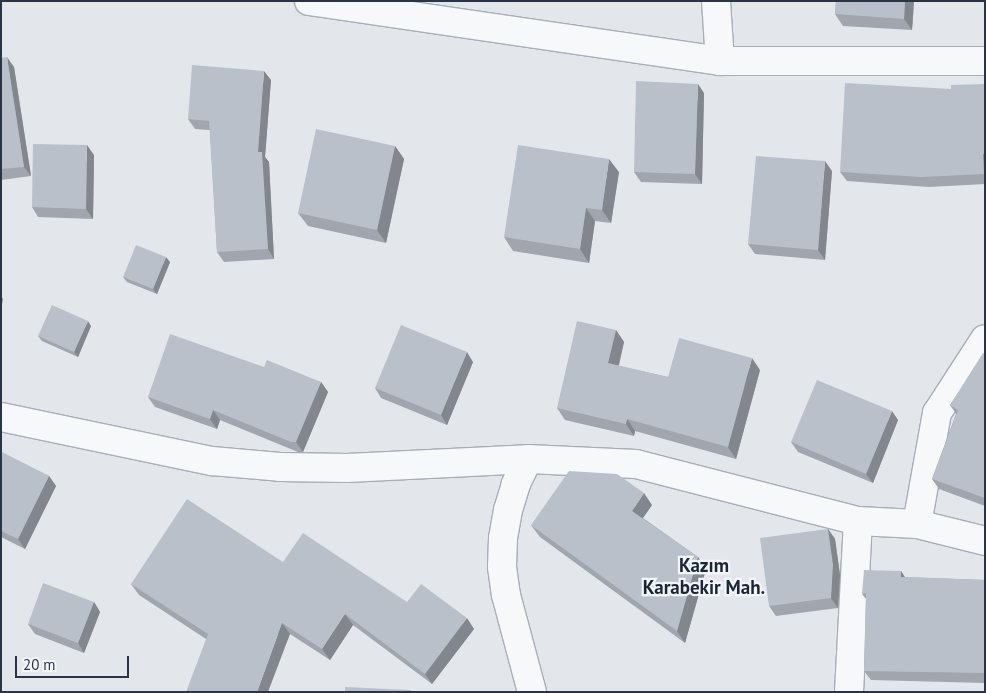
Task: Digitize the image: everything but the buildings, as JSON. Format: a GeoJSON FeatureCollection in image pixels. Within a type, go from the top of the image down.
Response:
{"type":"FeatureCollection","features":[{"type":"Feature","properties":{"kind":"street"},"geometry":{"type":"LineString","coordinates":[[309,1],[720,61],[985,61]]}},
{"type":"Feature","properties":{"kind":"street"},"geometry":{"type":"LineString","coordinates":[[716,1],[720,61]]}},
{"type":"Feature","properties":{"kind":"street"},"geometry":{"type":"LineString","coordinates":[[917,524],[937,413],[985,339]]}},
{"type":"Feature","properties":{"kind":"street"},"geometry":{"type":"LineString","coordinates":[[1,417],[212,461],[280,467],[347,468],[528,459],[636,464],[858,521],[917,524],[985,541]]}},
{"type":"Feature","properties":{"kind":"street"},"geometry":{"type":"LineString","coordinates":[[528,459],[516,484],[508,510],[503,538],[502,567],[506,596],[532,692]]}},
{"type":"Feature","properties":{"kind":"street"},"geometry":{"type":"LineString","coordinates":[[849,692],[858,521]]}},
{"type":"Feature","properties":{"kind":"district","name":"Kazım Karabekir Mah."},"geometry":{"type":"Point","coordinates":[704,577]}}]}
